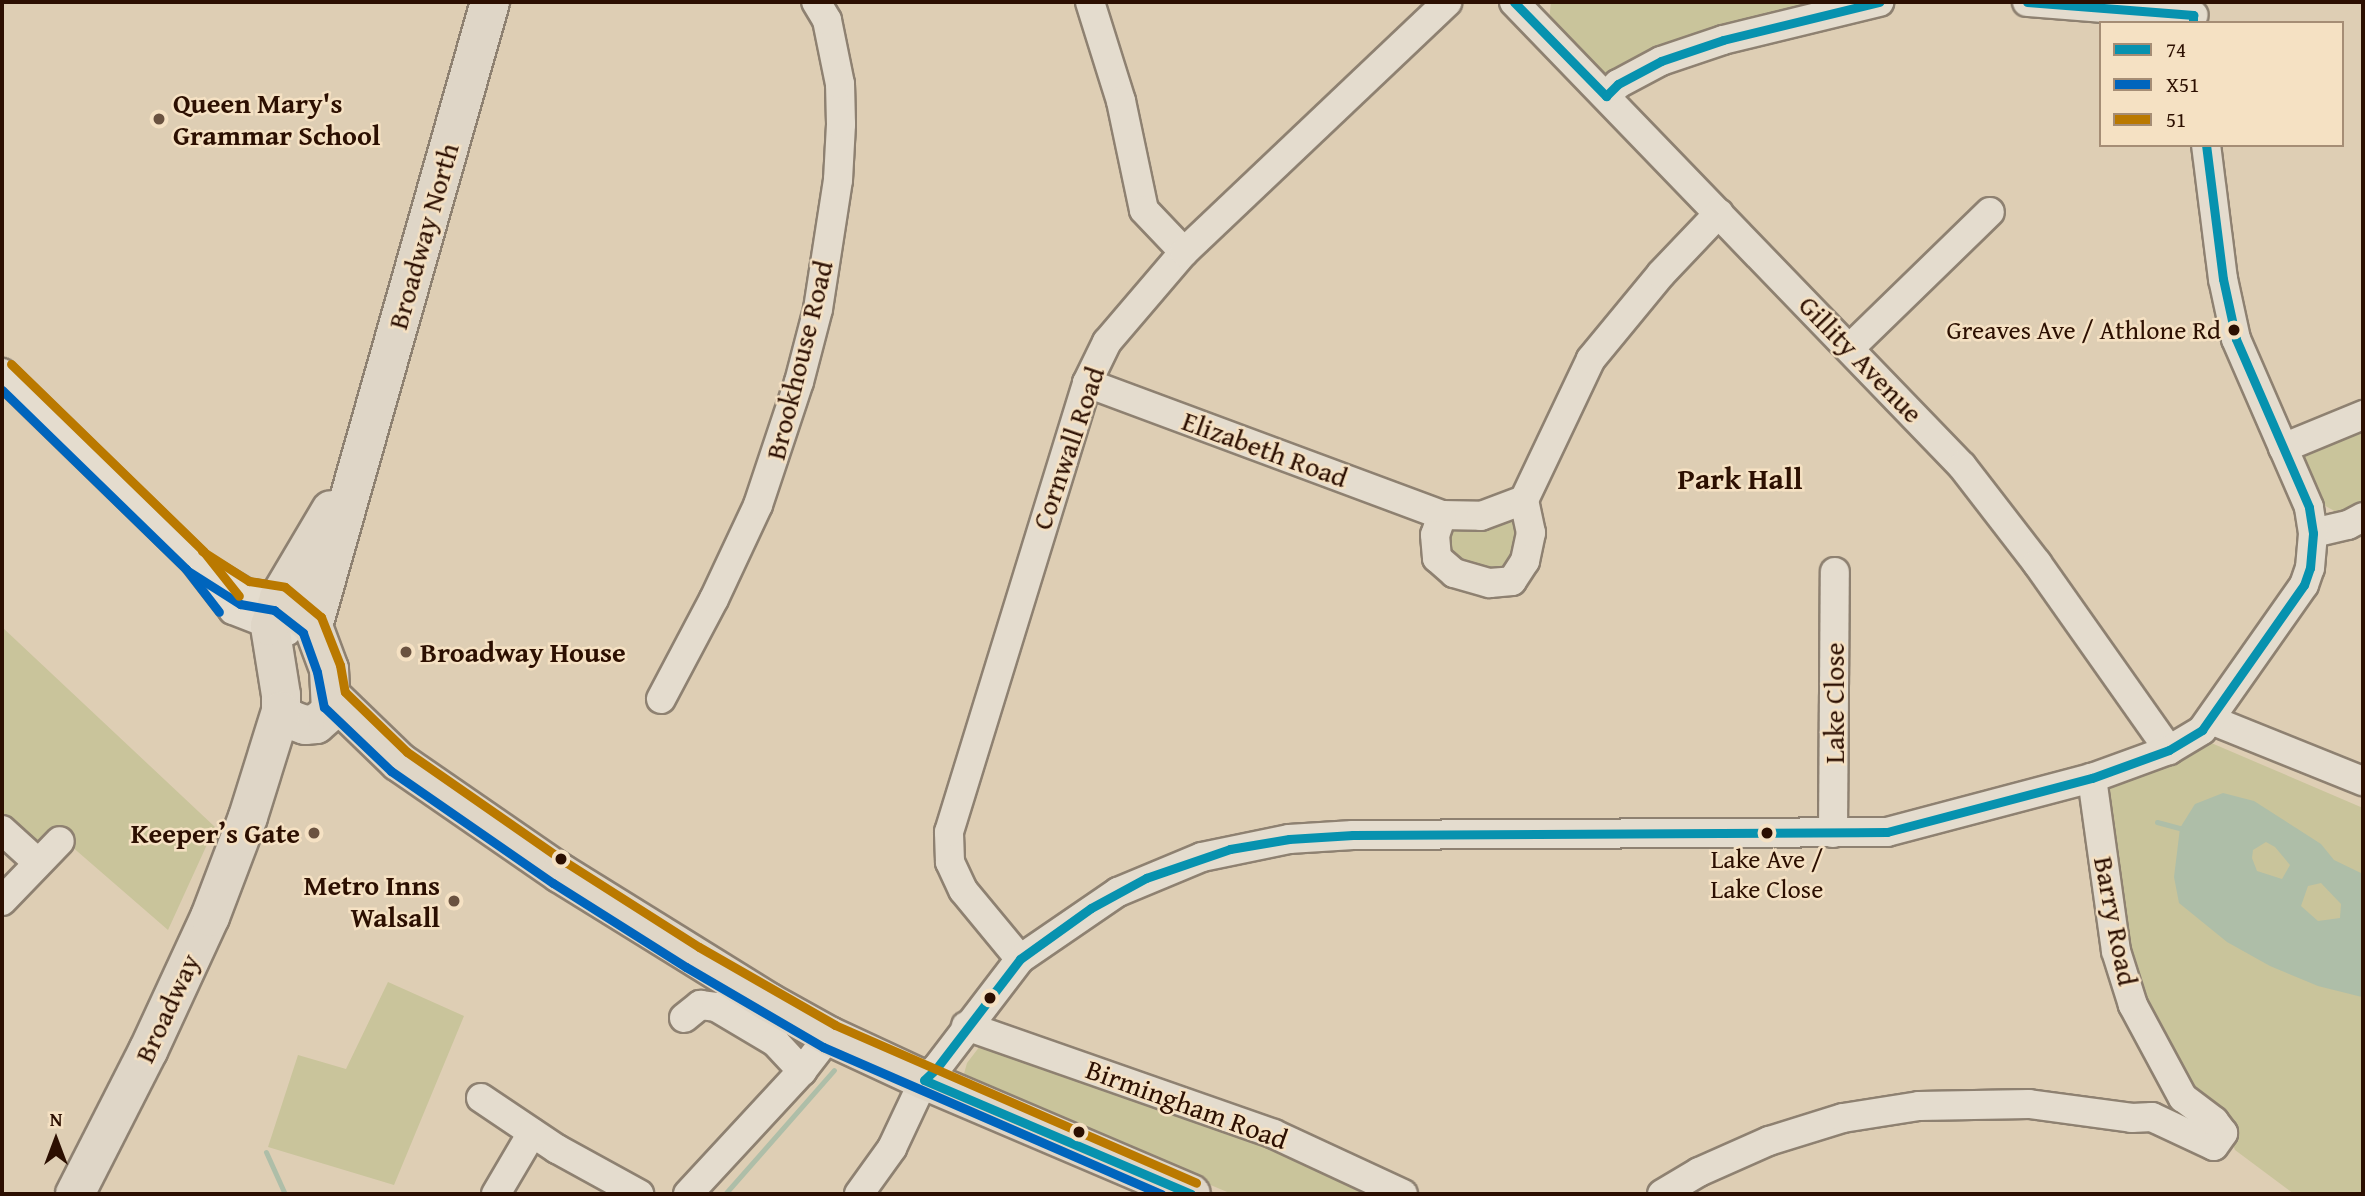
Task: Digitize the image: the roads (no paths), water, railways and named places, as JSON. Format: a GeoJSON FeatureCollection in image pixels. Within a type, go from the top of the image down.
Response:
{"type":"FeatureCollection","features":[{"type":"Feature","properties":{"kind":"highway","name":"Broadway North"},"geometry":{"type":"LineString","coordinates":[[313,626],[490,2]]}},
{"type":"Feature","properties":{"kind":"highway","name":"Broadway North"},"geometry":{"type":"LineString","coordinates":[[275,612],[356,469]]}},
{"type":"Feature","properties":{"kind":"highway"},"geometry":{"type":"LineString","coordinates":[[275,612],[313,626],[329,669],[308,707]]}},
{"type":"Feature","properties":{"kind":"highway"},"geometry":{"type":"LineString","coordinates":[[275,612],[308,707],[399,762],[560,873],[672,944],[829,1036],[924,1080],[1191,1194]]}},
{"type":"Feature","properties":{"kind":"highway","name":"Broadway"},"geometry":{"type":"LineString","coordinates":[[75,1194],[148,1051],[210,917],[248,817],[308,707]]}},
{"type":"Feature","properties":{"kind":"street","name":"Brookhouse Road"},"geometry":{"type":"LineString","coordinates":[[660,699],[714,599],[758,505],[795,395],[818,309],[838,180],[841,124],[840,84],[828,20],[816,2]]}},
{"type":"Feature","properties":{"kind":"street"},"geometry":{"type":"LineString","coordinates":[[1090,2],[1121,101],[1144,210],[1184,252]]}},
{"type":"Feature","properties":{"kind":"street","name":"Cornwall Road"},"geometry":{"type":"LineString","coordinates":[[1020,959],[962,890],[950,862],[949,832],[1087,383],[1107,342],[1184,252],[1447,2]]}},
{"type":"Feature","properties":{"kind":"street"},"geometry":{"type":"LineString","coordinates":[[1606,96],[1618,84],[1661,61],[1698,48],[1791,22],[1879,2]]}},
{"type":"Feature","properties":{"kind":"street"},"geometry":{"type":"LineString","coordinates":[[2027,2],[2193,13]]}},
{"type":"Feature","properties":{"kind":"street","name":"Gillity Avenue"},"geometry":{"type":"LineString","coordinates":[[1531,8],[1606,96],[1933,433],[1998,511],[2169,750]]}},
{"type":"Feature","properties":{"kind":"street"},"geometry":{"type":"LineString","coordinates":[[859,1194],[892,1149],[924,1080],[936,1069],[966,1026],[1020,959],[1091,908],[1146,878],[1202,857],[1259,843],[1353,835],[1886,832],[2092,778],[2169,750],[2202,730],[2304,585],[2310,568],[2314,533],[2309,507],[2245,363],[2230,315],[2206,147]]}},
{"type":"Feature","properties":{"kind":"street"},"geometry":{"type":"LineString","coordinates":[[1850,348],[1991,212]]}},
{"type":"Feature","properties":{"kind":"street"},"geometry":{"type":"LineString","coordinates":[[1442,515],[1435,535],[1437,558],[1454,573],[1490,583],[1512,581],[1525,561],[1531,533],[1524,500],[1591,359],[1661,274],[1719,213]]}},
{"type":"Feature","properties":{"kind":"street"},"geometry":{"type":"LineString","coordinates":[[2,373],[195,561],[275,612]]}},
{"type":"Feature","properties":{"kind":"street","name":"Elizabeth Road"},"geometry":{"type":"LineString","coordinates":[[1087,383],[1442,515],[1481,516],[1524,500]]}},
{"type":"Feature","properties":{"kind":"street"},"geometry":{"type":"LineString","coordinates":[[2283,448],[2363,415]]}},
{"type":"Feature","properties":{"kind":"street"},"geometry":{"type":"LineString","coordinates":[[2314,533],[2348,525],[2363,517]]}},
{"type":"Feature","properties":{"kind":"street","name":"Lake Close"},"geometry":{"type":"LineString","coordinates":[[1833,571],[1833,833]]}},
{"type":"Feature","properties":{"kind":"street"},"geometry":{"type":"LineString","coordinates":[[2211,720],[2363,781]]}},
{"type":"Feature","properties":{"kind":"street","name":"Barry Road"},"geometry":{"type":"LineString","coordinates":[[2092,778],[2116,951],[2133,1005],[2183,1098],[2214,1121],[2223,1133],[2214,1146],[2152,1117]]}},
{"type":"Feature","properties":{"kind":"street"},"geometry":{"type":"LineString","coordinates":[[2,830],[37,862]]}},
{"type":"Feature","properties":{"kind":"street"},"geometry":{"type":"LineString","coordinates":[[2,901],[60,841]]}},
{"type":"Feature","properties":{"kind":"street"},"geometry":{"type":"LineString","coordinates":[[684,1018],[700,1005],[716,1007],[775,1042],[802,1071]]}},
{"type":"Feature","properties":{"kind":"street","name":"Birmingham Road"},"geometry":{"type":"LineString","coordinates":[[966,1026],[1274,1134],[1403,1194]]}},
{"type":"Feature","properties":{"kind":"street"},"geometry":{"type":"LineString","coordinates":[[688,1194],[802,1071],[829,1036]]}},
{"type":"Feature","properties":{"kind":"street"},"geometry":{"type":"LineString","coordinates":[[1661,1194],[1699,1172],[1769,1141],[1881,1111],[1992,1102],[2065,1107],[2132,1118],[2152,1117],[2167,1099],[2171,1073]]}},
{"type":"Feature","properties":{"kind":"street"},"geometry":{"type":"LineString","coordinates":[[481,1098],[532,1133],[639,1194]]}},
{"type":"Feature","properties":{"kind":"street"},"geometry":{"type":"LineString","coordinates":[[496,1194],[532,1133]]}},
{"type":"Feature","properties":{"kind":"waterway"},"geometry":{"type":"LineString","coordinates":[[2157,822],[2180,828]]}},
{"type":"Feature","properties":{"kind":"waterway"},"geometry":{"type":"LineString","coordinates":[[725,1194],[834,1070]]}},
{"type":"Feature","properties":{"kind":"waterway"},"geometry":{"type":"LineString","coordinates":[[266,1152],[285,1194]]}},
{"type":"Feature","properties":{"kind":"place","name":"Queen Mary's Grammar School"},"geometry":{"type":"Point","coordinates":[159,119]}},
{"type":"Feature","properties":{"kind":"place","name":"Greaves Ave / Athlone Rd"},"geometry":{"type":"Point","coordinates":[2234,330]}},
{"type":"Feature","properties":{"kind":"place","name":"Broadway House"},"geometry":{"type":"Point","coordinates":[406,652]}},
{"type":"Feature","properties":{"kind":"place","name":"Keeper’s Gate"},"geometry":{"type":"Point","coordinates":[314,833]}},
{"type":"Feature","properties":{"kind":"place","name":"Lake Ave / Lake Close"},"geometry":{"type":"Point","coordinates":[1767,833]}},
{"type":"Feature","properties":{"kind":"place","name":"Metro Inns Walsall"},"geometry":{"type":"Point","coordinates":[454,901]}},
{"type":"Feature","properties":{"kind":"district","name":"Park Hall"},"geometry":{"type":"Point","coordinates":[1740,478]}}]}
